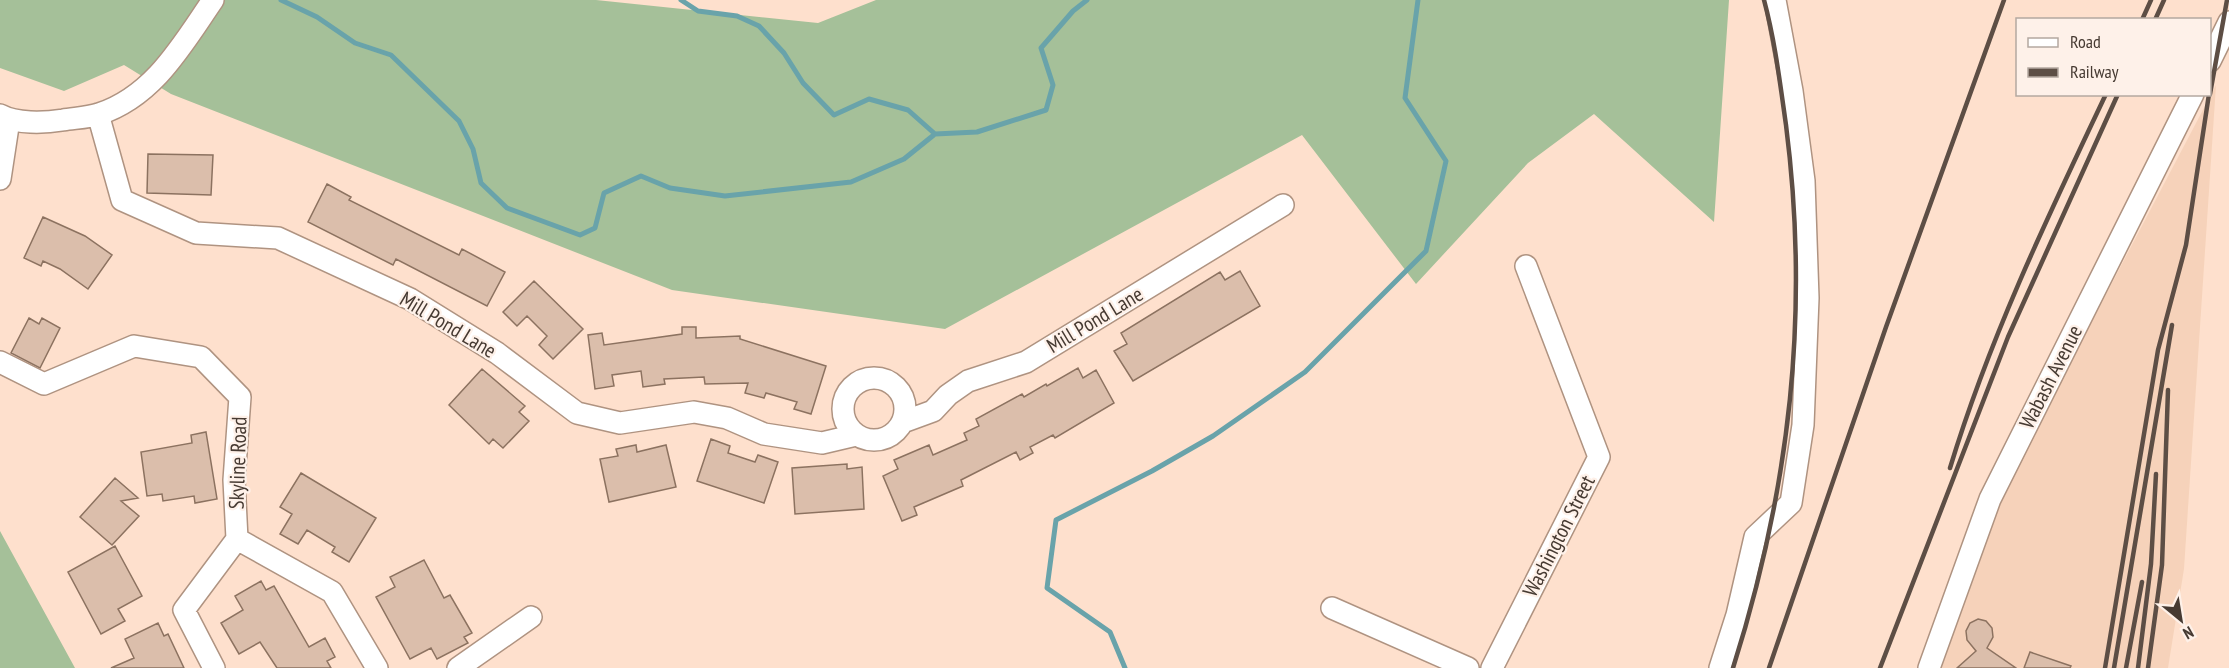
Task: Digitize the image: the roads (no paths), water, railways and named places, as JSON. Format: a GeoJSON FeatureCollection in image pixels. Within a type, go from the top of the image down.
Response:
{"type":"FeatureCollection","features":[{"type":"Feature","properties":{"kind":"street"},"geometry":{"type":"LineString","coordinates":[[0,179],[5,117],[54,122],[98,114],[135,97],[166,69],[213,0]]}},
{"type":"Feature","properties":{"kind":"street"},"geometry":{"type":"LineString","coordinates":[[1720,668],[1737,615],[1755,537],[1791,504],[1803,425],[1808,298],[1804,181],[1792,90],[1775,0]]}},
{"type":"Feature","properties":{"kind":"street"},"geometry":{"type":"LineString","coordinates":[[2211,59],[2229,22]]}},
{"type":"Feature","properties":{"kind":"street","name":"Wabash Avenue"},"geometry":{"type":"LineString","coordinates":[[1929,668],[1990,499],[2192,96]]}},
{"type":"Feature","properties":{"kind":"street","name":"Mill Pond Lane"},"geometry":{"type":"LineString","coordinates":[[98,114],[122,200],[196,233],[278,238],[410,299],[497,353],[577,413],[620,423],[694,412],[727,417],[764,434],[822,443],[856,435],[873,441],[883,439],[898,430],[903,422],[933,411],[948,395],[968,381],[1026,362],[1283,206]]}},
{"type":"Feature","properties":{"kind":"street","name":"Washington Street"},"geometry":{"type":"LineString","coordinates":[[1492,668],[1599,457],[1526,266]]}},
{"type":"Feature","properties":{"kind":"street","name":"Skyline Road"},"geometry":{"type":"LineString","coordinates":[[0,362],[44,384],[134,346],[201,357],[240,397],[234,480],[237,539],[184,610],[214,668]]}},
{"type":"Feature","properties":{"kind":"street"},"geometry":{"type":"LineString","coordinates":[[856,435],[844,419],[843,409],[849,390],[866,378],[886,379],[895,385],[905,402],[903,422]]}},
{"type":"Feature","properties":{"kind":"street"},"geometry":{"type":"LineString","coordinates":[[237,539],[332,592],[376,668]]}},
{"type":"Feature","properties":{"kind":"street"},"geometry":{"type":"LineString","coordinates":[[1332,608],[1468,668]]}},
{"type":"Feature","properties":{"kind":"street"},"geometry":{"type":"LineString","coordinates":[[458,668],[531,617]]}},
{"type":"Feature","properties":{"kind":"waterway"},"geometry":{"type":"LineString","coordinates":[[281,0],[317,17],[355,43],[391,55],[459,121],[473,149],[481,183],[507,208],[580,235],[595,228],[604,193],[641,176],[670,188],[725,196],[851,182],[904,159],[935,134],[977,132],[1046,110],[1053,85],[1041,48],[1073,11],[1087,0]]}},
{"type":"Feature","properties":{"kind":"waterway"},"geometry":{"type":"LineString","coordinates":[[681,0],[698,11],[737,16],[759,26],[784,53],[803,83],[834,115],[869,99],[908,110],[935,134]]}},
{"type":"Feature","properties":{"kind":"waterway"},"geometry":{"type":"LineString","coordinates":[[1125,668],[1110,632],[1047,588],[1056,520],[1152,471],[1213,436],[1305,372],[1426,251],[1446,161],[1405,98],[1418,0]]}},
{"type":"Feature","properties":{"kind":"railway"},"geometry":{"type":"LineString","coordinates":[[1733,668],[1753,601],[1769,534],[1790,400],[1795,332],[1796,264],[1793,195],[1786,125],[1764,0]]}},
{"type":"Feature","properties":{"kind":"railway"},"geometry":{"type":"LineString","coordinates":[[1769,668],[1886,327],[2004,0]]}},
{"type":"Feature","properties":{"kind":"railway"},"geometry":{"type":"LineString","coordinates":[[2143,18],[2151,0]]}},
{"type":"Feature","properties":{"kind":"railway"},"geometry":{"type":"LineString","coordinates":[[2156,18],[2164,0]]}},
{"type":"Feature","properties":{"kind":"railway"},"geometry":{"type":"LineString","coordinates":[[2211,88],[2227,0]]}},
{"type":"Feature","properties":{"kind":"railway"},"geometry":{"type":"LineString","coordinates":[[1950,468],[2001,325],[2041,232],[2105,96]]}},
{"type":"Feature","properties":{"kind":"railway"},"geometry":{"type":"LineString","coordinates":[[1880,668],[2008,337],[2117,96]]}},
{"type":"Feature","properties":{"kind":"railway"},"geometry":{"type":"LineString","coordinates":[[2105,668],[2158,350],[2186,245],[2209,96]]}},
{"type":"Feature","properties":{"kind":"railway"},"geometry":{"type":"LineString","coordinates":[[2114,668],[2172,325]]}},
{"type":"Feature","properties":{"kind":"railway"},"geometry":{"type":"LineString","coordinates":[[2148,668],[2162,565],[2168,390]]}},
{"type":"Feature","properties":{"kind":"railway"},"geometry":{"type":"LineString","coordinates":[[2138,668],[2151,564],[2156,474]]}},
{"type":"Feature","properties":{"kind":"railway"},"geometry":{"type":"LineString","coordinates":[[2126,668],[2142,582]]}}]}
